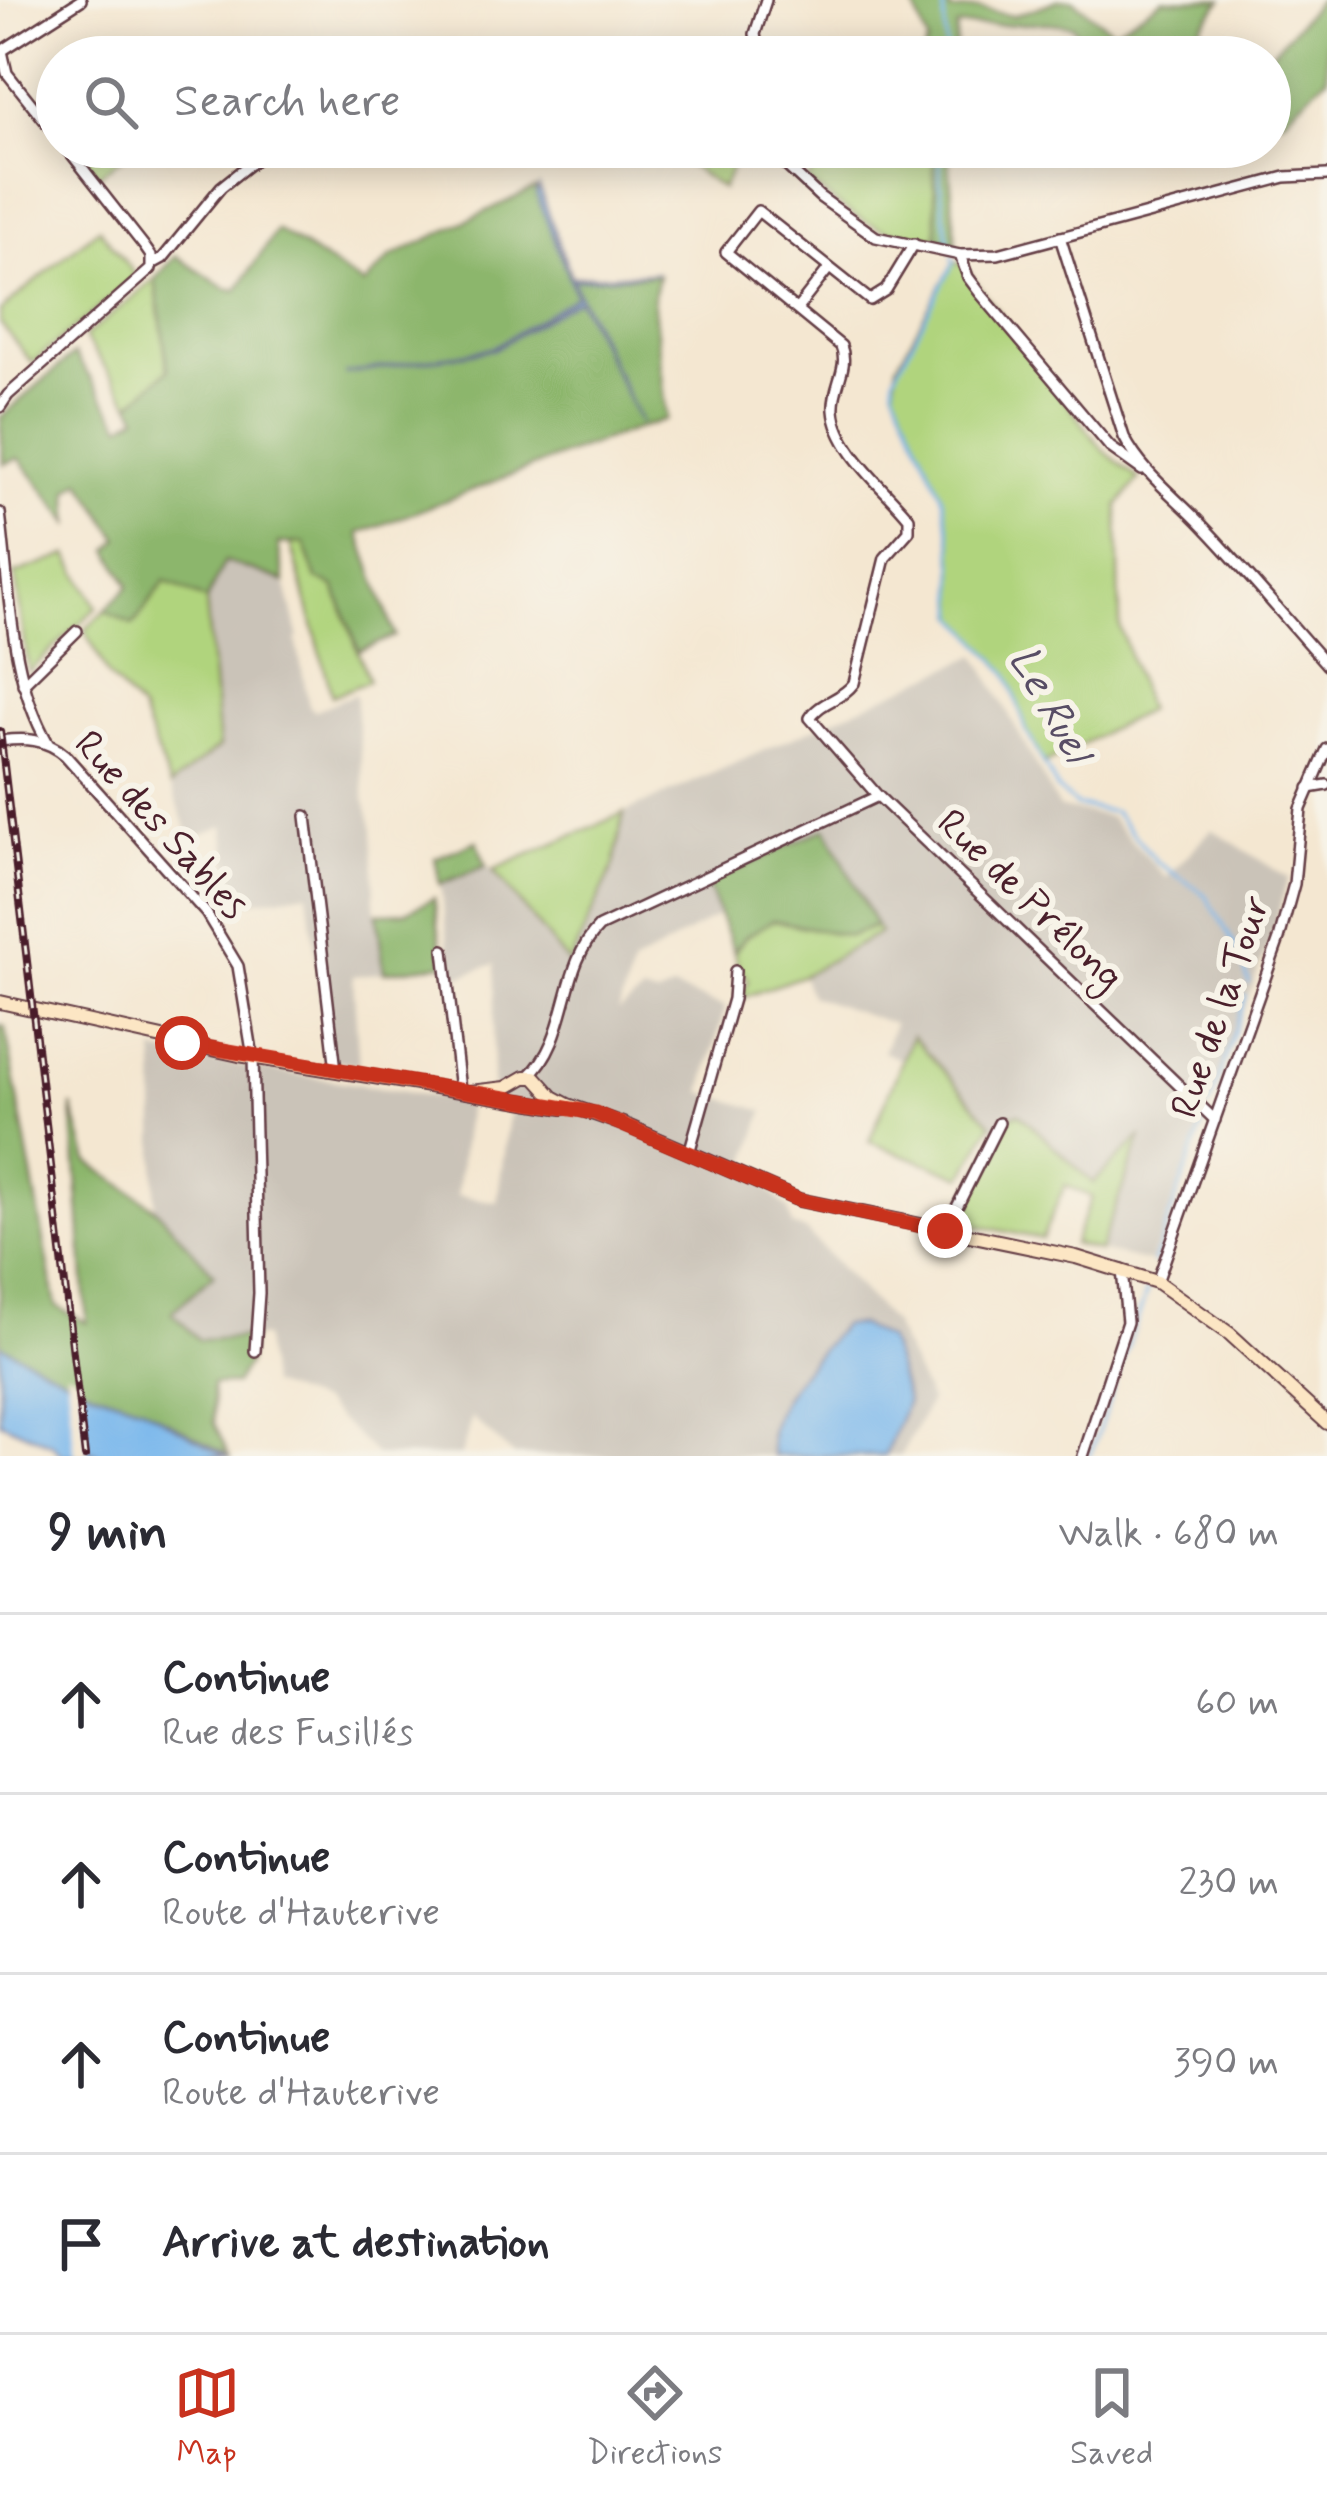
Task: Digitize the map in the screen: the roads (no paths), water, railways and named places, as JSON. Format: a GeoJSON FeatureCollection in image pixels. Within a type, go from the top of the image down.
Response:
{"type":"FeatureCollection","features":[{"type":"Feature","properties":{"kind":"main road"},"geometry":{"type":"LineString","coordinates":[[0,1002],[246,1056],[465,1091],[531,1089],[799,1200],[1122,1270],[1157,1282],[1230,1334],[1327,1423]]}},
{"type":"Feature","properties":{"kind":"street"},"geometry":{"type":"LineString","coordinates":[[36,110],[7,73],[1,52],[81,0]]}},
{"type":"Feature","properties":{"kind":"street"},"geometry":{"type":"LineString","coordinates":[[755,36],[766,0]]}},
{"type":"Feature","properties":{"kind":"street"},"geometry":{"type":"LineString","coordinates":[[83,168],[144,245],[152,264]]}},
{"type":"Feature","properties":{"kind":"street"},"geometry":{"type":"LineString","coordinates":[[0,407],[8,395],[141,282],[221,187],[245,168]]}},
{"type":"Feature","properties":{"kind":"street"},"geometry":{"type":"LineString","coordinates":[[790,168],[860,228],[885,241],[960,255],[998,254],[1285,177],[1327,175]]}},
{"type":"Feature","properties":{"kind":"street"},"geometry":{"type":"LineString","coordinates":[[829,268],[796,309],[726,252],[758,211],[829,268],[865,298],[875,299],[886,290],[914,244]]}},
{"type":"Feature","properties":{"kind":"street"},"geometry":{"type":"LineString","coordinates":[[1060,237],[1124,436],[1146,473]]}},
{"type":"Feature","properties":{"kind":"street"},"geometry":{"type":"LineString","coordinates":[[960,255],[980,293],[1110,447],[1201,524],[1327,665]]}},
{"type":"Feature","properties":{"kind":"street","name":"Rue de Prélong"},"geometry":{"type":"LineString","coordinates":[[796,309],[844,352],[833,406],[835,419],[854,453],[908,516],[910,526],[885,558],[854,683],[840,699],[810,718],[878,796],[1215,1120]]}},
{"type":"Feature","properties":{"kind":"street","name":"Rue des Sables"},"geometry":{"type":"LineString","coordinates":[[0,513],[23,684],[48,743]]}},
{"type":"Feature","properties":{"kind":"street"},"geometry":{"type":"LineString","coordinates":[[23,684],[77,631]]}},
{"type":"Feature","properties":{"kind":"street"},"geometry":{"type":"LineString","coordinates":[[30,739],[35,720]]}},
{"type":"Feature","properties":{"kind":"street","name":"Rue des Sables"},"geometry":{"type":"LineString","coordinates":[[0,742],[30,739],[48,743],[65,755],[223,935],[238,966],[248,1034],[246,1056]]}},
{"type":"Feature","properties":{"kind":"street","name":"Rue de la Tour"},"geometry":{"type":"LineString","coordinates":[[1157,1282],[1292,896],[1297,827],[1327,749]]}},
{"type":"Feature","properties":{"kind":"street"},"geometry":{"type":"LineString","coordinates":[[1309,788],[1327,785]]}},
{"type":"Feature","properties":{"kind":"street"},"geometry":{"type":"LineString","coordinates":[[531,1089],[555,1035],[584,945],[599,927],[878,796]]}},
{"type":"Feature","properties":{"kind":"street"},"geometry":{"type":"LineString","coordinates":[[306,816],[336,1070]]}},
{"type":"Feature","properties":{"kind":"street"},"geometry":{"type":"LineString","coordinates":[[444,950],[465,1091]]}},
{"type":"Feature","properties":{"kind":"street"},"geometry":{"type":"LineString","coordinates":[[689,1154],[733,1000],[735,971]]}},
{"type":"Feature","properties":{"kind":"street"},"geometry":{"type":"LineString","coordinates":[[246,1056],[260,1293],[255,1351]]}},
{"type":"Feature","properties":{"kind":"street"},"geometry":{"type":"LineString","coordinates":[[945,1231],[999,1123]]}},
{"type":"Feature","properties":{"kind":"street"},"geometry":{"type":"LineString","coordinates":[[1083,1456],[1127,1322],[1122,1270]]}},
{"type":"Feature","properties":{"kind":"street"},"geometry":{"type":"LineString","coordinates":[[1125,1296],[1140,1276]]}},
{"type":"Feature","properties":{"kind":"water"},"geometry":{"type":"Polygon","coordinates":[[[539,187],[571,277],[658,273],[572,280],[641,424],[578,299],[494,349],[344,374],[492,348],[576,296],[536,193],[539,187]]]}},
{"type":"Feature","properties":{"kind":"water"},"geometry":{"type":"Polygon","coordinates":[[[842,1325],[859,1325],[887,1339],[893,1354],[907,1401],[885,1456],[773,1456],[771,1438],[781,1403],[842,1325]]]}},
{"type":"Feature","properties":{"kind":"water"},"geometry":{"type":"Polygon","coordinates":[[[0,1345],[90,1390],[140,1406],[226,1456],[101,1456],[90,1451],[91,1456],[62,1456],[53,1445],[0,1422],[0,1345]]]}},
{"type":"Feature","properties":{"kind":"waterway","name":"Le Ruel"},"geometry":{"type":"LineString","coordinates":[[943,0],[946,36]]}},
{"type":"Feature","properties":{"kind":"waterway","name":"Le Ruel"},"geometry":{"type":"LineString","coordinates":[[940,168],[949,247]]}},
{"type":"Feature","properties":{"kind":"waterway","name":"Le Ruel"},"geometry":{"type":"LineString","coordinates":[[952,256],[954,262],[894,377],[894,388],[943,498],[957,616],[1008,674],[1027,732],[1058,790],[1077,806],[1114,812],[1157,862],[1206,895],[1241,956],[1249,983]]}},
{"type":"Feature","properties":{"kind":"waterway","name":"Le Ruel"},"geometry":{"type":"LineString","coordinates":[[1209,1108],[1246,996]]}},
{"type":"Feature","properties":{"kind":"waterway","name":"Le Ruel"},"geometry":{"type":"LineString","coordinates":[[1153,1263],[1204,1121]]}},
{"type":"Feature","properties":{"kind":"waterway","name":"Le Ruel"},"geometry":{"type":"LineString","coordinates":[[1090,1456],[1147,1291]]}},
{"type":"Feature","properties":{"kind":"railway"},"geometry":{"type":"LineString","coordinates":[[0,731],[85,1456]]}}]}
